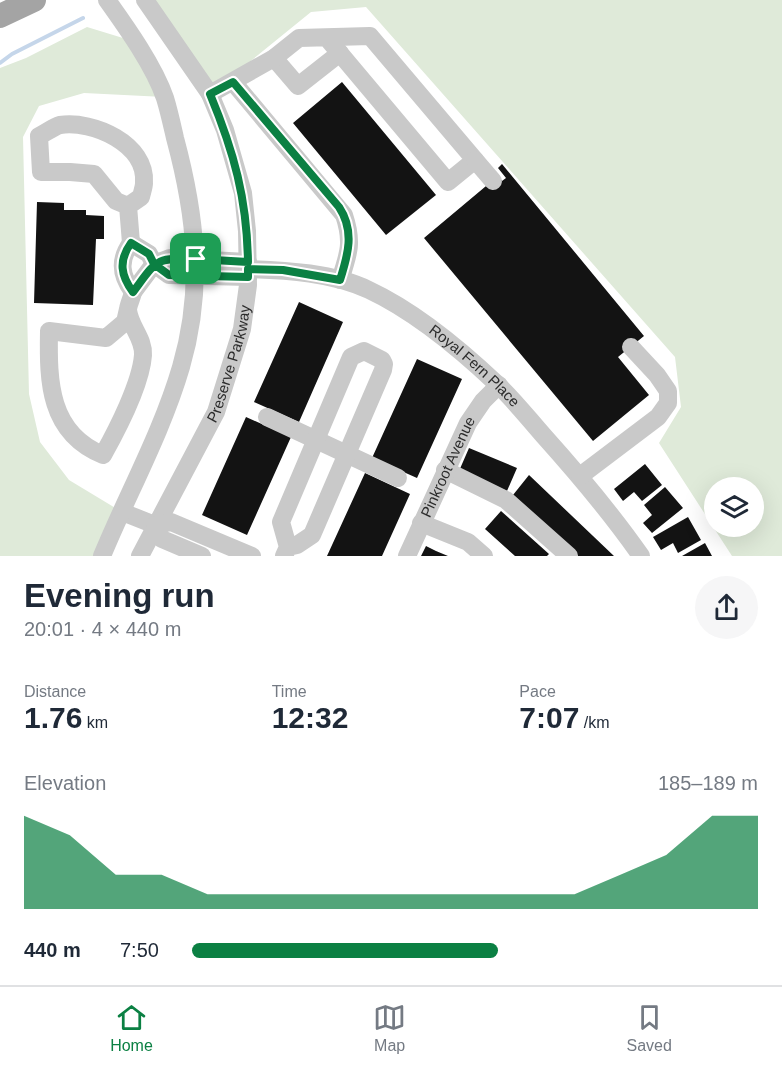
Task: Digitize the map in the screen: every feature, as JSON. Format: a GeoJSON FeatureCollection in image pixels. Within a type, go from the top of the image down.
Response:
{"type":"FeatureCollection","features":[{"type":"Feature","properties":{"kind":"main road"},"geometry":{"type":"LineString","coordinates":[[0,16],[34,0]]}},
{"type":"Feature","properties":{"kind":"street"},"geometry":{"type":"LineString","coordinates":[[102,556],[158,431],[181,366],[191,319],[196,268],[188,183],[164,97],[136,42],[107,0]]}},
{"type":"Feature","properties":{"kind":"street","name":"Preserve Parkway"},"geometry":{"type":"LineString","coordinates":[[140,556],[216,412],[242,328],[248,269],[243,193],[225,130],[210,94],[145,0]]}},
{"type":"Feature","properties":{"kind":"street"},"geometry":{"type":"LineString","coordinates":[[210,94],[274,58],[299,38],[370,36],[493,181]]}},
{"type":"Feature","properties":{"kind":"street"},"geometry":{"type":"LineString","coordinates":[[327,38],[448,182],[475,160]]}},
{"type":"Feature","properties":{"kind":"street"},"geometry":{"type":"LineString","coordinates":[[274,58],[298,86],[340,53]]}},
{"type":"Feature","properties":{"kind":"street"},"geometry":{"type":"LineString","coordinates":[[233,82],[344,215],[350,233],[349,253],[340,280]]}},
{"type":"Feature","properties":{"kind":"street"},"geometry":{"type":"LineString","coordinates":[[81,124],[108,132],[127,145],[139,163],[145,181],[141,197],[128,206],[116,201],[94,174],[41,172],[39,136],[58,126],[81,124]]}},
{"type":"Feature","properties":{"kind":"street"},"geometry":{"type":"LineString","coordinates":[[128,206],[131,243],[124,253],[123,278],[131,301],[133,326],[142,341],[143,356],[135,386],[120,423],[103,455],[89,449],[72,435],[58,414],[51,388],[49,331],[106,338],[124,322],[131,301],[154,264]]}},
{"type":"Feature","properties":{"kind":"street","name":"Royal Fern Place"},"geometry":{"type":"LineString","coordinates":[[131,243],[149,254],[154,264],[169,275],[196,268],[283,270],[340,280],[368,290],[409,314],[451,343],[499,386],[604,503],[641,556]]}},
{"type":"Feature","properties":{"kind":"street"},"geometry":{"type":"LineString","coordinates":[[580,476],[658,417],[668,403],[668,392],[657,375],[631,347]]}},
{"type":"Feature","properties":{"kind":"street"},"geometry":{"type":"LineString","coordinates":[[364,351],[382,360],[384,364],[347,455],[312,536],[286,552],[281,522],[351,357],[364,351]]}},
{"type":"Feature","properties":{"kind":"street","name":"Pinkroot Avenue"},"geometry":{"type":"LineString","coordinates":[[407,556],[468,423],[483,401],[499,386]]}},
{"type":"Feature","properties":{"kind":"street"},"geometry":{"type":"LineString","coordinates":[[267,417],[398,478]]}},
{"type":"Feature","properties":{"kind":"street"},"geometry":{"type":"LineString","coordinates":[[445,470],[506,500],[569,556]]}},
{"type":"Feature","properties":{"kind":"street"},"geometry":{"type":"LineString","coordinates":[[122,512],[155,525],[171,522],[252,556]]}},
{"type":"Feature","properties":{"kind":"street"},"geometry":{"type":"LineString","coordinates":[[421,523],[468,542],[484,556]]}},
{"type":"Feature","properties":{"kind":"street"},"geometry":{"type":"LineString","coordinates":[[155,525],[162,538],[202,556]]}},
{"type":"Feature","properties":{"kind":"green space"},"geometry":{"type":"Polygon","coordinates":[[[145,0],[782,0],[782,556],[732,556],[720,537],[764,537],[764,477],[704,477],[704,513],[659,443],[681,407],[675,357],[366,7],[311,12],[210,94],[145,0]]]}},
{"type":"Feature","properties":{"kind":"green space"},"geometry":{"type":"Polygon","coordinates":[[[87,27],[136,42],[164,97],[84,93],[39,106],[23,137],[29,394],[40,442],[69,480],[122,512],[102,556],[0,556],[0,68],[26,58],[87,27]]]}},
{"type":"Feature","properties":{"kind":"building"},"geometry":{"type":"Polygon","coordinates":[[[342,82],[436,195],[386,235],[293,123],[342,82]]]}},
{"type":"Feature","properties":{"kind":"building"},"geometry":{"type":"Polygon","coordinates":[[[502,164],[644,336],[618,357],[649,395],[593,441],[424,238],[498,176],[502,181],[506,178],[498,168],[502,164]]]}},
{"type":"Feature","properties":{"kind":"building"},"geometry":{"type":"Polygon","coordinates":[[[37,202],[64,203],[64,210],[86,210],[86,215],[104,216],[104,239],[96,239],[93,305],[34,303],[37,202]]]}},
{"type":"Feature","properties":{"kind":"building"},"geometry":{"type":"Polygon","coordinates":[[[299,302],[343,322],[299,422],[254,402],[299,302]]]}},
{"type":"Feature","properties":{"kind":"building"},"geometry":{"type":"Polygon","coordinates":[[[417,359],[462,379],[417,478],[372,458],[417,359]]]}},
{"type":"Feature","properties":{"kind":"building"},"geometry":{"type":"Polygon","coordinates":[[[246,417],[291,437],[247,535],[202,515],[246,417]]]}},
{"type":"Feature","properties":{"kind":"building"},"geometry":{"type":"Polygon","coordinates":[[[469,448],[517,468],[507,491],[459,471],[469,448]]]}},
{"type":"Feature","properties":{"kind":"building"},"geometry":{"type":"Polygon","coordinates":[[[645,464],[662,485],[642,501],[634,492],[623,501],[614,489],[645,464]]]}},
{"type":"Feature","properties":{"kind":"building"},"geometry":{"type":"Polygon","coordinates":[[[365,473],[410,494],[382,556],[327,556],[365,473]]]}},
{"type":"Feature","properties":{"kind":"building"},"geometry":{"type":"Polygon","coordinates":[[[529,475],[614,556],[578,556],[513,495],[529,475]]]}},
{"type":"Feature","properties":{"kind":"building"},"geometry":{"type":"Polygon","coordinates":[[[665,487],[683,508],[652,533],[643,523],[652,515],[644,505],[665,487]]]}},
{"type":"Feature","properties":{"kind":"building"},"geometry":{"type":"Polygon","coordinates":[[[501,511],[549,554],[547,556],[515,556],[485,529],[501,511]]]}},
{"type":"Feature","properties":{"kind":"building"},"geometry":{"type":"Polygon","coordinates":[[[688,517],[701,540],[678,553],[673,543],[661,550],[653,537],[688,517]]]}},
{"type":"Feature","properties":{"kind":"building"},"geometry":{"type":"Polygon","coordinates":[[[705,543],[712,556],[682,556],[705,543]]]}},
{"type":"Feature","properties":{"kind":"building"},"geometry":{"type":"Polygon","coordinates":[[[426,546],[436,551],[448,556],[421,556],[426,546]]]}},
{"type":"Feature","properties":{"kind":"waterway"},"geometry":{"type":"LineString","coordinates":[[0,63],[12,54],[83,18]]}},
{"type":"Feature","properties":{"kind":"route"},"geometry":{"type":"LineString","coordinates":[[196,259],[170,258],[154,264],[133,292],[123,278],[124,253],[131,243],[149,254],[154,264],[169,275],[182,277],[248,277],[248,269],[283,270],[340,280],[349,253],[350,233],[339,207],[233,82],[210,94],[225,130],[243,193],[248,262],[196,259]]}}]}
